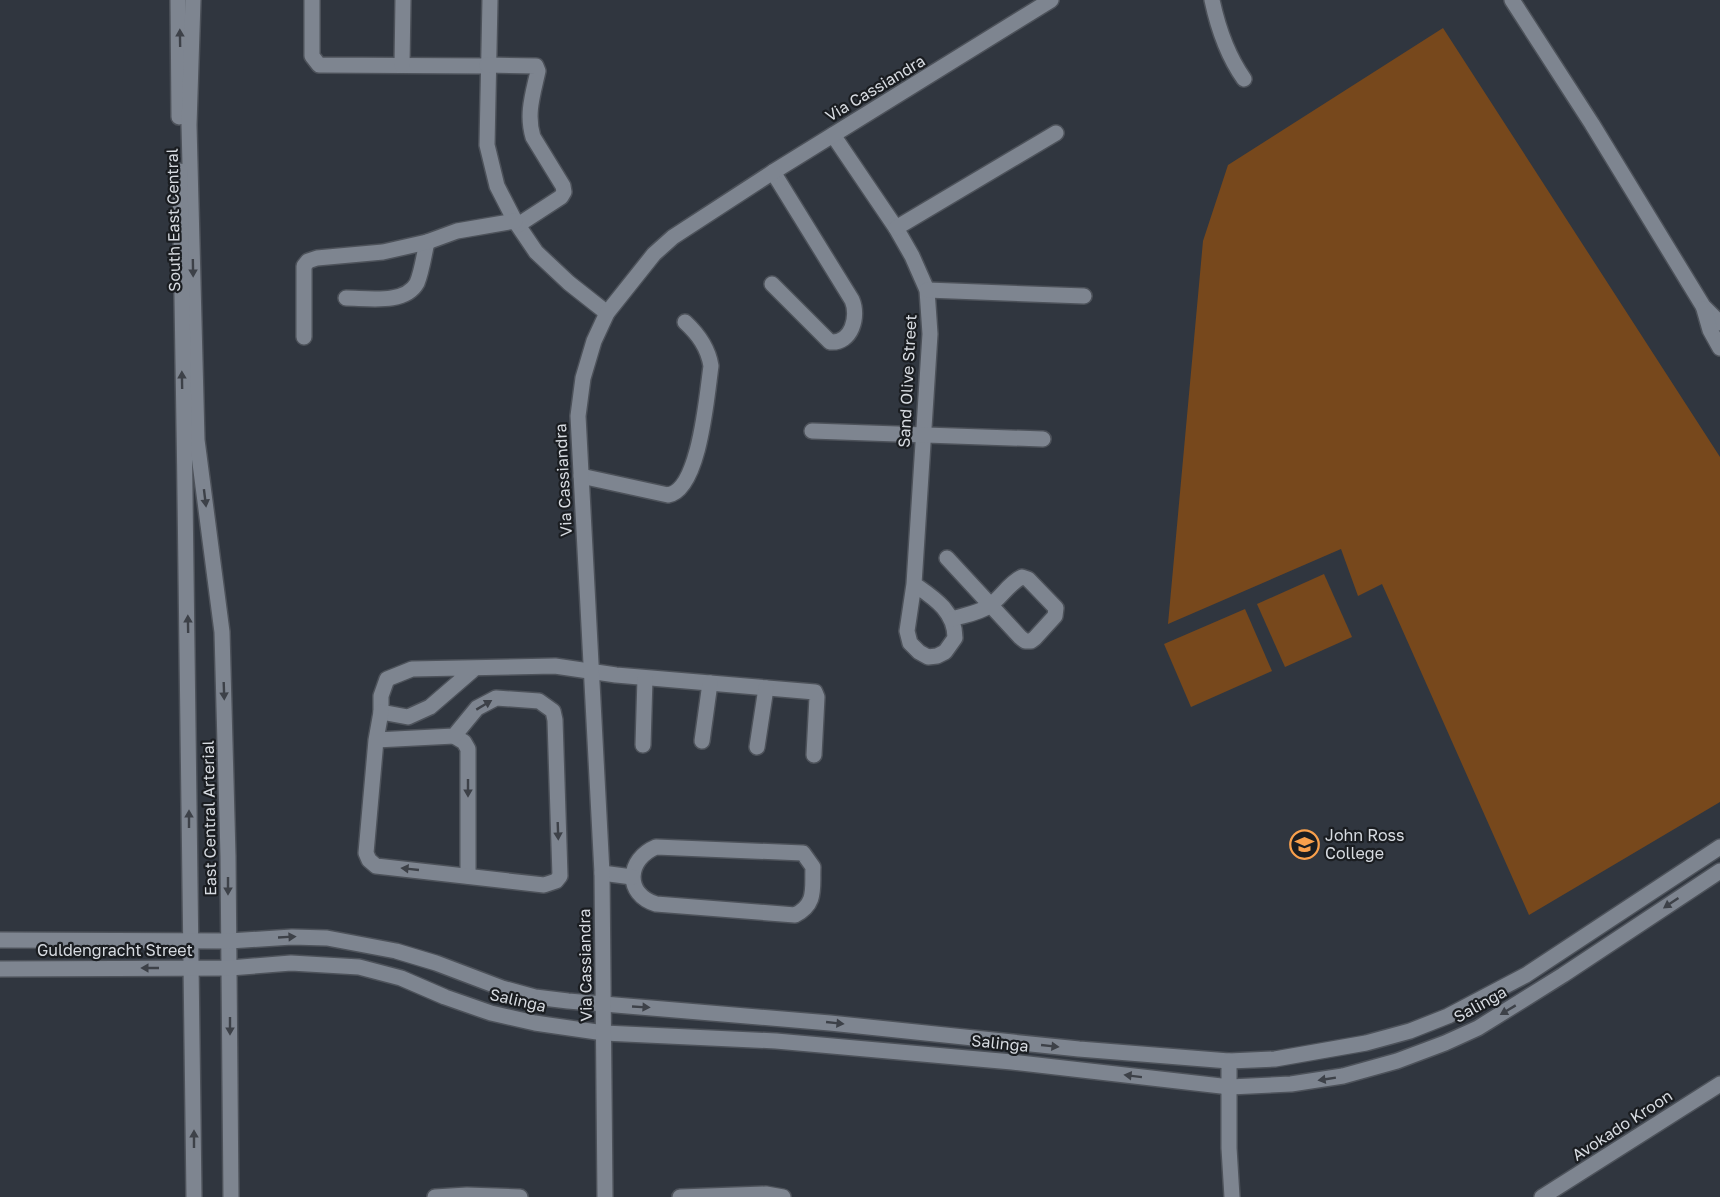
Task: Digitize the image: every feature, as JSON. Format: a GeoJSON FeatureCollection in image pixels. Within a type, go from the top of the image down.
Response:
{"type":"FeatureCollection","features":[{"type":"Feature","properties":{"kind":"street","name":"South East Central"},"geometry":{"type":"LineString","coordinates":[[178,0],[180,267],[190,439]]}},
{"type":"Feature","properties":{"kind":"street","name":"South East Central"},"geometry":{"type":"LineString","coordinates":[[190,439],[189,125],[193,0]]}},
{"type":"Feature","properties":{"kind":"street"},"geometry":{"type":"LineString","coordinates":[[304,337],[304,266],[308,261],[383,252],[427,242],[457,231],[516,223],[561,197],[564,192],[563,186],[533,137],[531,129],[530,111],[538,72],[536,66],[319,65],[312,56],[312,0]]}},
{"type":"Feature","properties":{"kind":"street"},"geometry":{"type":"LineString","coordinates":[[402,65],[403,0]]}},
{"type":"Feature","properties":{"kind":"street"},"geometry":{"type":"LineString","coordinates":[[490,0],[487,145],[497,186],[516,223],[537,252],[569,283],[607,313]]}},
{"type":"Feature","properties":{"kind":"street","name":"Via Cassiandra"},"geometry":{"type":"LineString","coordinates":[[605,1197],[602,873],[578,416],[583,378],[594,341],[607,313],[654,254],[673,237],[773,172],[1051,0]]}},
{"type":"Feature","properties":{"kind":"street"},"geometry":{"type":"LineString","coordinates":[[1212,0],[1227,50],[1244,79]]}},
{"type":"Feature","properties":{"kind":"street"},"geometry":{"type":"LineString","coordinates":[[1512,0],[1592,124],[1703,306],[1720,323]]}},
{"type":"Feature","properties":{"kind":"street"},"geometry":{"type":"LineString","coordinates":[[896,228],[1056,133]]}},
{"type":"Feature","properties":{"kind":"street","name":"Sand Olive Street"},"geometry":{"type":"LineString","coordinates":[[833,135],[896,228],[927,290],[930,334],[914,584],[907,630],[910,644],[928,657],[938,656],[945,652],[955,638],[952,619]]}},
{"type":"Feature","properties":{"kind":"street"},"geometry":{"type":"LineString","coordinates":[[772,284],[830,342],[841,340],[850,332],[854,323],[855,311],[852,300],[773,172]]}},
{"type":"Feature","properties":{"kind":"street"},"geometry":{"type":"LineString","coordinates":[[346,298],[398,297],[409,292],[416,284],[427,242]]}},
{"type":"Feature","properties":{"kind":"street"},"geometry":{"type":"LineString","coordinates":[[927,290],[1084,296]]}},
{"type":"Feature","properties":{"kind":"street"},"geometry":{"type":"LineString","coordinates":[[1703,306],[1710,330],[1720,348]]}},
{"type":"Feature","properties":{"kind":"street"},"geometry":{"type":"LineString","coordinates":[[581,476],[668,495],[679,490],[688,479],[699,444],[711,366],[710,357],[697,333],[685,322]]}},
{"type":"Feature","properties":{"kind":"street"},"geometry":{"type":"LineString","coordinates":[[812,431],[1043,439]]}},
{"type":"Feature","properties":{"kind":"street","name":"East Central Arterial"},"geometry":{"type":"LineString","coordinates":[[190,439],[186,517],[189,827],[193,941],[194,1197]]}},
{"type":"Feature","properties":{"kind":"street","name":"East Central Arterial"},"geometry":{"type":"LineString","coordinates":[[190,439],[222,632],[230,968],[231,1197]]}},
{"type":"Feature","properties":{"kind":"street"},"geometry":{"type":"LineString","coordinates":[[914,584],[940,603],[952,619],[991,605],[947,558]]}},
{"type":"Feature","properties":{"kind":"street"},"geometry":{"type":"LineString","coordinates":[[454,736],[477,708],[496,698],[539,701],[553,711],[560,876],[556,881],[544,885],[376,866],[366,854],[381,696],[387,679],[412,669],[555,666],[592,673],[815,692],[817,694],[814,755]]}},
{"type":"Feature","properties":{"kind":"street"},"geometry":{"type":"LineString","coordinates":[[381,712],[408,717],[430,707],[474,669]]}},
{"type":"Feature","properties":{"kind":"street"},"geometry":{"type":"LineString","coordinates":[[643,745],[645,678]]}},
{"type":"Feature","properties":{"kind":"street"},"geometry":{"type":"LineString","coordinates":[[702,741],[710,683]]}},
{"type":"Feature","properties":{"kind":"street"},"geometry":{"type":"LineString","coordinates":[[757,747],[766,688]]}},
{"type":"Feature","properties":{"kind":"street"},"geometry":{"type":"LineString","coordinates":[[376,740],[454,736],[464,742],[468,749],[468,876]]}},
{"type":"Feature","properties":{"kind":"street"},"geometry":{"type":"LineString","coordinates":[[656,847],[802,853],[813,867],[812,900],[805,910],[795,915],[656,904],[644,901],[637,892],[633,877],[639,860],[647,851],[656,847]]}},
{"type":"Feature","properties":{"kind":"street","name":"Salinga"},"geometry":{"type":"LineString","coordinates":[[229,941],[292,937],[327,938],[359,943],[426,960],[502,988],[535,997],[604,1006],[830,1023],[1079,1049],[1229,1061],[1275,1059],[1366,1043],[1410,1031],[1448,1016],[1526,975],[1720,847]]}},
{"type":"Feature","properties":{"kind":"street","name":"Salinga"},"geometry":{"type":"LineString","coordinates":[[230,968],[291,963],[359,967],[401,978],[491,1013],[535,1023],[604,1033],[776,1041],[1012,1062],[1230,1087],[1291,1084],[1343,1076],[1397,1061],[1478,1028],[1537,992],[1720,871]]}},
{"type":"Feature","properties":{"kind":"street"},"geometry":{"type":"LineString","coordinates":[[602,873],[633,877]]}},
{"type":"Feature","properties":{"kind":"street","name":"Guldengracht Street"},"geometry":{"type":"LineString","coordinates":[[0,940],[229,941]]}},
{"type":"Feature","properties":{"kind":"street","name":"Guldengracht Street"},"geometry":{"type":"LineString","coordinates":[[0,969],[230,968]]}},
{"type":"Feature","properties":{"kind":"street"},"geometry":{"type":"LineString","coordinates":[[1229,1061],[1229,1148],[1232,1197]]}},
{"type":"Feature","properties":{"kind":"street","name":"Avokado Kroon"},"geometry":{"type":"LineString","coordinates":[[1542,1197],[1720,1083]]}},
{"type":"Feature","properties":{"kind":"street"},"geometry":{"type":"LineString","coordinates":[[680,1197],[766,1194],[783,1197]]}},
{"type":"Feature","properties":{"kind":"street"},"geometry":{"type":"LineString","coordinates":[[435,1197],[458,1195],[520,1197]]}},
{"type":"Feature","properties":{"kind":"shaded area"},"geometry":{"type":"Polygon","coordinates":[[[1443,28],[1720,457],[1720,802],[1529,915],[1382,584],[1358,596],[1341,549],[1168,624],[1203,241],[1228,165],[1443,28]]]}},
{"type":"Feature","properties":{"kind":"shaded area"},"geometry":{"type":"Polygon","coordinates":[[[1324,574],[1352,637],[1285,667],[1257,604],[1324,574]]]}},
{"type":"Feature","properties":{"kind":"shaded area"},"geometry":{"type":"Polygon","coordinates":[[[1245,609],[1272,671],[1191,707],[1164,644],[1245,609]]]}},
{"type":"Feature","properties":{"kind":"place","name":"John Ross College"},"geometry":{"type":"Point","coordinates":[1304,844]}}]}
